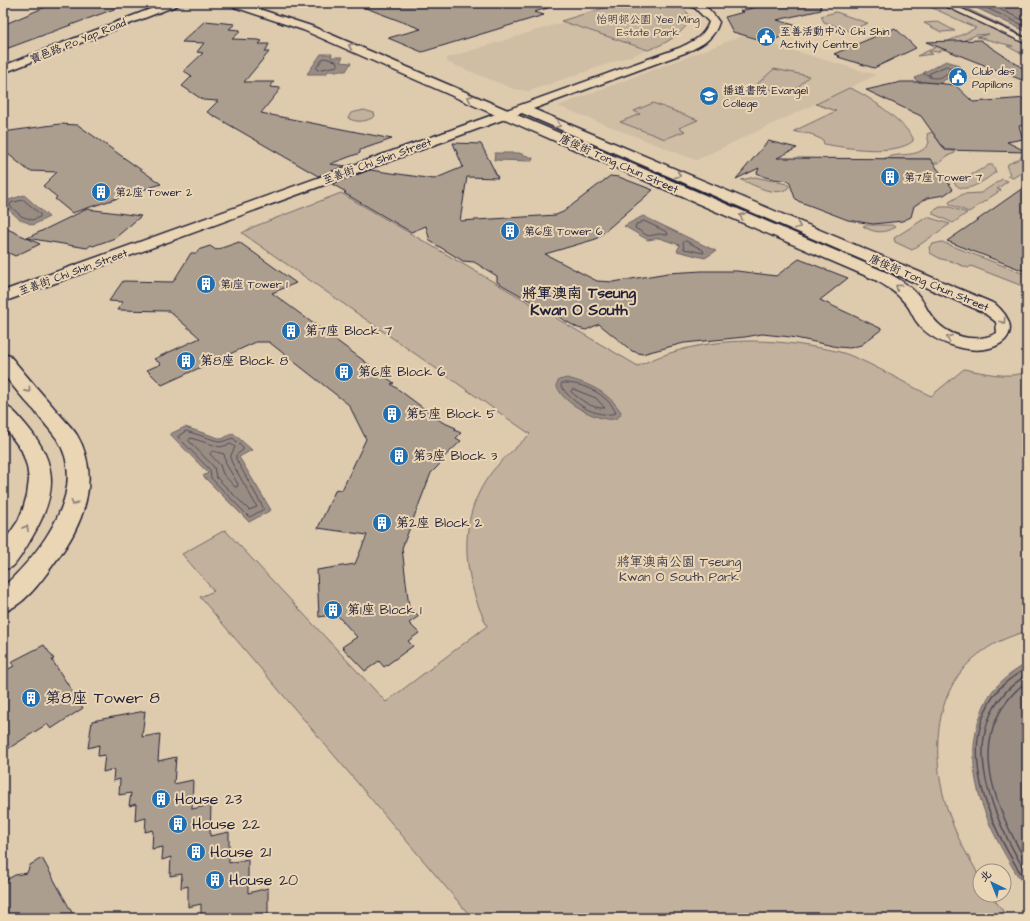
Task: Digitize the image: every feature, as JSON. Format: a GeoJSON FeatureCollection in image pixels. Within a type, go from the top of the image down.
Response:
{"type":"FeatureCollection","features":[{"type":"Feature","properties":{"kind":"street","name":"寶邑路 Po Yap Road"},"geometry":{"type":"LineString","coordinates":[[3,61],[156,3]]}},
{"type":"Feature","properties":{"kind":"street","name":"寶邑路 Po Yap Road"},"geometry":{"type":"LineString","coordinates":[[3,70],[175,3]]}},
{"type":"Feature","properties":{"kind":"street","name":"唐俊街 Tong Chun Street"},"geometry":{"type":"LineString","coordinates":[[231,3],[318,32],[683,192],[878,274],[906,293],[918,306],[926,322],[939,334],[972,344],[993,343],[1006,336],[1008,330],[1007,324],[997,313],[989,308],[305,16],[286,18],[275,17]]}},
{"type":"Feature","properties":{"kind":"street","name":"至善街 Chi Shin Street"},"geometry":{"type":"LineString","coordinates":[[3,297],[683,50],[703,40],[712,31],[714,22],[700,7],[692,3]]}},
{"type":"Feature","properties":{"kind":"street"},"geometry":{"type":"LineString","coordinates":[[943,3],[1027,42]]}},
{"type":"Feature","properties":{"kind":"street"},"geometry":{"type":"LineString","coordinates":[[3,360],[67,438],[74,450],[78,464],[79,480],[75,502],[61,533],[33,573],[3,602]]}},
{"type":"Feature","properties":{"kind":"street"},"geometry":{"type":"LineString","coordinates":[[3,412],[32,450],[40,474],[40,487],[38,502],[32,516],[13,548],[3,560]]}},
{"type":"Feature","properties":{"kind":"shaded area"},"geometry":{"type":"Polygon","coordinates":[[[564,22],[648,50],[529,91],[514,89],[447,62],[447,58],[564,22]]]}},
{"type":"Feature","properties":{"kind":"shaded area","name":"播道書院 Evangel College"},"geometry":{"type":"Polygon","coordinates":[[[742,36],[876,75],[696,160],[558,106],[742,36]]]}},
{"type":"Feature","properties":{"kind":"green space","name":"怡明邨公園 Yee Ming Estate Park"},"geometry":{"type":"Polygon","coordinates":[[[620,3],[675,3],[688,13],[691,19],[673,38],[648,50],[561,21],[620,3]]]}},
{"type":"Feature","properties":{"kind":"green space"},"geometry":{"type":"Polygon","coordinates":[[[922,3],[955,3],[1027,37],[1027,57],[1019,53],[1026,52],[1018,52],[1007,46],[1013,46],[977,37],[989,34],[976,35],[937,52],[929,52],[933,54],[917,56],[976,28],[922,3]]]}},
{"type":"Feature","properties":{"kind":"green space"},"geometry":{"type":"Polygon","coordinates":[[[836,12],[868,23],[849,31],[824,22],[821,16],[836,12]]]}},
{"type":"Feature","properties":{"kind":"green space"},"geometry":{"type":"Polygon","coordinates":[[[938,22],[955,31],[941,32],[924,23],[938,22]]]}},
{"type":"Feature","properties":{"kind":"green space"},"geometry":{"type":"Polygon","coordinates":[[[774,69],[809,76],[791,94],[755,86],[774,69]]]}},
{"type":"Feature","properties":{"kind":"green space"},"geometry":{"type":"Polygon","coordinates":[[[849,88],[875,102],[894,117],[909,132],[913,138],[913,141],[905,146],[883,150],[857,149],[824,144],[823,140],[814,135],[794,131],[836,111],[816,104],[849,88]]]}},
{"type":"Feature","properties":{"kind":"green space"},"geometry":{"type":"Polygon","coordinates":[[[653,103],[698,120],[679,128],[685,131],[665,139],[620,122],[640,114],[634,111],[653,103]]]}},
{"type":"Feature","properties":{"kind":"green space"},"geometry":{"type":"Polygon","coordinates":[[[364,110],[374,113],[375,116],[369,120],[362,121],[354,121],[348,118],[351,113],[364,110]]]}},
{"type":"Feature","properties":{"kind":"green space"},"geometry":{"type":"Polygon","coordinates":[[[932,132],[945,150],[954,151],[955,153],[947,156],[939,163],[933,163],[930,159],[883,159],[920,152],[929,143],[927,134],[932,132]]]}},
{"type":"Feature","properties":{"kind":"green space"},"geometry":{"type":"Polygon","coordinates":[[[1027,152],[1027,171],[1024,171],[1013,178],[1007,176],[1010,174],[1007,168],[1008,164],[1019,159],[1027,152]]]}},
{"type":"Feature","properties":{"kind":"green space"},"geometry":{"type":"Polygon","coordinates":[[[988,165],[993,165],[996,172],[981,182],[969,188],[959,187],[954,183],[955,179],[972,175],[979,170],[986,168],[988,165]]]}},
{"type":"Feature","properties":{"kind":"green space"},"geometry":{"type":"Polygon","coordinates":[[[755,177],[787,184],[789,186],[783,191],[777,192],[765,190],[741,180],[755,177]]]}},
{"type":"Feature","properties":{"kind":"green space"},"geometry":{"type":"Polygon","coordinates":[[[1002,179],[1008,181],[997,189],[1001,190],[969,212],[951,205],[949,202],[963,194],[981,193],[1002,179]]]}},
{"type":"Feature","properties":{"kind":"green space","name":"將軍澳南公園 Tseung Kwan O South Park"},"geometry":{"type":"Polygon","coordinates":[[[341,193],[638,366],[678,350],[721,342],[764,341],[828,349],[844,353],[870,364],[931,396],[964,369],[988,374],[1003,375],[1027,372],[1027,631],[994,644],[966,665],[954,682],[945,702],[940,722],[938,744],[938,766],[947,808],[958,836],[972,864],[972,903],[997,903],[1008,918],[472,918],[200,597],[214,591],[182,554],[225,530],[386,702],[487,626],[479,607],[468,568],[468,529],[472,510],[480,491],[491,473],[505,457],[530,434],[242,233],[253,227],[341,193]]]}},
{"type":"Feature","properties":{"kind":"green space"},"geometry":{"type":"Polygon","coordinates":[[[940,207],[950,207],[967,213],[953,223],[933,214],[933,211],[940,207]]]}},
{"type":"Feature","properties":{"kind":"green space"},"geometry":{"type":"Polygon","coordinates":[[[927,217],[950,224],[912,250],[895,242],[894,238],[927,217]]]}},
{"type":"Feature","properties":{"kind":"green space"},"geometry":{"type":"Polygon","coordinates":[[[892,225],[895,227],[879,232],[863,226],[892,225]]]}},
{"type":"Feature","properties":{"kind":"green space"},"geometry":{"type":"Polygon","coordinates":[[[942,242],[1027,275],[1027,286],[1025,287],[971,266],[968,268],[951,261],[941,259],[930,253],[929,247],[933,244],[942,242]]]}},
{"type":"Feature","properties":{"kind":"water"},"geometry":{"type":"Polygon","coordinates":[[[966,3],[1027,3],[1027,32],[966,3]]]}},
{"type":"Feature","properties":{"kind":"water"},"geometry":{"type":"Polygon","coordinates":[[[321,54],[332,54],[331,57],[343,57],[340,62],[351,63],[346,71],[328,71],[326,74],[307,74],[321,54]]]}},
{"type":"Feature","properties":{"kind":"water"},"geometry":{"type":"Polygon","coordinates":[[[946,61],[960,67],[957,69],[957,72],[951,74],[952,77],[944,80],[942,83],[917,82],[915,78],[922,74],[932,76],[923,73],[946,61]]]}},
{"type":"Feature","properties":{"kind":"water"},"geometry":{"type":"Polygon","coordinates":[[[495,153],[519,153],[533,158],[532,161],[494,160],[495,153]]]}},
{"type":"Feature","properties":{"kind":"water"},"geometry":{"type":"Polygon","coordinates":[[[24,195],[49,217],[33,225],[19,219],[3,204],[3,202],[24,195]]]}},
{"type":"Feature","properties":{"kind":"water"},"geometry":{"type":"Polygon","coordinates":[[[643,216],[716,251],[705,258],[677,251],[680,245],[659,238],[648,240],[624,226],[643,216]]]}},
{"type":"Feature","properties":{"kind":"water"},"geometry":{"type":"Polygon","coordinates":[[[567,378],[591,386],[604,394],[621,412],[618,417],[604,419],[571,404],[562,395],[556,385],[559,380],[567,378]]]}},
{"type":"Feature","properties":{"kind":"water"},"geometry":{"type":"Polygon","coordinates":[[[185,427],[222,439],[233,433],[252,450],[239,457],[271,510],[249,522],[203,476],[208,473],[170,434],[185,427]]]}},
{"type":"Feature","properties":{"kind":"water"},"geometry":{"type":"Polygon","coordinates":[[[1027,663],[1027,890],[1003,850],[983,808],[977,785],[974,763],[975,740],[980,717],[986,701],[999,683],[1027,663]]]}},
{"type":"Feature","properties":{"kind":"building"},"geometry":{"type":"Polygon","coordinates":[[[55,3],[124,3],[125,5],[3,50],[3,25],[55,3]]]}},
{"type":"Feature","properties":{"kind":"building"},"geometry":{"type":"Polygon","coordinates":[[[358,3],[547,3],[548,8],[534,12],[544,15],[422,52],[388,38],[421,29],[358,5],[358,3]]]}},
{"type":"Feature","properties":{"kind":"building"},"geometry":{"type":"Polygon","coordinates":[[[773,3],[820,3],[821,10],[777,20],[804,28],[768,42],[733,32],[725,17],[744,12],[740,11],[773,3]]]}},
{"type":"Feature","properties":{"kind":"building"},"geometry":{"type":"Polygon","coordinates":[[[205,21],[235,24],[229,29],[241,31],[232,39],[258,40],[262,41],[259,44],[269,44],[265,52],[269,52],[244,82],[274,82],[270,87],[281,88],[261,113],[392,139],[360,150],[360,153],[330,164],[346,166],[318,176],[207,112],[218,101],[203,100],[182,86],[192,76],[184,71],[203,53],[197,52],[204,43],[182,42],[205,21]]]}},
{"type":"Feature","properties":{"kind":"building"},"geometry":{"type":"Polygon","coordinates":[[[895,28],[916,48],[874,68],[838,57],[840,56],[834,54],[895,28]]]}},
{"type":"Feature","properties":{"kind":"building"},"geometry":{"type":"Polygon","coordinates":[[[980,40],[1027,71],[1027,82],[926,42],[980,40]]]}},
{"type":"Feature","properties":{"kind":"building"},"geometry":{"type":"Polygon","coordinates":[[[901,82],[925,82],[955,85],[973,102],[1027,98],[1027,125],[1019,126],[1023,139],[1007,142],[1027,152],[945,150],[921,116],[866,90],[901,82]]]}},
{"type":"Feature","properties":{"kind":"building"},"geometry":{"type":"Polygon","coordinates":[[[60,124],[78,125],[161,184],[72,213],[55,199],[57,197],[43,186],[57,172],[29,171],[3,150],[3,132],[60,124]]]}},
{"type":"Feature","properties":{"kind":"building"},"geometry":{"type":"Polygon","coordinates":[[[768,141],[797,148],[777,158],[930,159],[953,189],[944,195],[927,198],[914,206],[911,217],[902,221],[873,224],[848,220],[798,201],[795,198],[789,181],[765,177],[757,173],[759,168],[736,179],[768,141]]]}},
{"type":"Feature","properties":{"kind":"building"},"geometry":{"type":"Polygon","coordinates":[[[453,143],[481,144],[498,178],[467,177],[460,221],[556,215],[563,212],[610,176],[619,177],[653,190],[596,239],[545,254],[597,281],[613,282],[668,273],[702,271],[737,271],[776,276],[799,259],[848,278],[820,300],[882,329],[861,345],[850,348],[838,347],[791,337],[762,334],[684,343],[642,354],[632,351],[599,324],[586,330],[578,328],[497,282],[497,276],[474,262],[463,261],[430,241],[426,226],[411,232],[344,193],[346,192],[332,184],[370,170],[434,179],[463,167],[453,143]]]}},
{"type":"Feature","properties":{"kind":"building"},"geometry":{"type":"Polygon","coordinates":[[[1027,185],[1027,272],[947,241],[966,228],[1027,185]]]}},
{"type":"Feature","properties":{"kind":"building"},"geometry":{"type":"Polygon","coordinates":[[[87,209],[141,216],[115,238],[93,246],[91,245],[87,248],[27,238],[87,209]]]}},
{"type":"Feature","properties":{"kind":"building"},"geometry":{"type":"Polygon","coordinates":[[[3,227],[40,244],[15,256],[3,250],[3,227]]]}},
{"type":"Feature","properties":{"kind":"building"},"geometry":{"type":"Polygon","coordinates":[[[239,242],[296,283],[272,293],[394,383],[391,384],[442,422],[456,428],[454,430],[461,433],[456,438],[461,441],[440,461],[442,462],[431,473],[402,548],[409,607],[419,616],[409,623],[419,633],[408,641],[413,646],[384,667],[379,661],[365,671],[342,647],[357,637],[336,614],[319,617],[317,570],[355,564],[367,535],[318,528],[336,489],[342,490],[366,439],[349,405],[269,342],[256,342],[162,385],[147,370],[161,364],[154,359],[200,338],[169,311],[117,310],[123,302],[109,301],[123,281],[173,282],[191,253],[197,253],[198,250],[210,246],[216,250],[239,242]]]}},
{"type":"Feature","properties":{"kind":"building","name":"第8座 Tower 8"},"geometry":{"type":"Polygon","coordinates":[[[44,645],[83,708],[51,729],[47,724],[3,752],[3,672],[14,666],[11,662],[44,645]]]}},
{"type":"Feature","properties":{"kind":"building"},"geometry":{"type":"Polygon","coordinates":[[[145,711],[142,737],[160,734],[158,761],[176,757],[174,784],[193,780],[192,809],[211,805],[210,836],[229,832],[229,863],[248,859],[248,893],[268,888],[268,918],[201,918],[201,904],[188,907],[188,886],[181,888],[182,874],[170,876],[171,857],[162,860],[163,847],[152,849],[153,830],[145,832],[146,818],[135,821],[136,804],[129,806],[131,793],[119,795],[120,779],[113,781],[114,769],[103,772],[105,755],[98,756],[99,745],[88,748],[92,721],[145,711]]]}},
{"type":"Feature","properties":{"kind":"building"},"geometry":{"type":"Polygon","coordinates":[[[42,858],[75,918],[3,918],[3,882],[15,875],[27,873],[30,865],[42,858]]]}},
{"type":"Feature","properties":{"kind":"place","name":"至善活動中心 Chi Shin Activity Centre"},"geometry":{"type":"Point","coordinates":[766,37]}},
{"type":"Feature","properties":{"kind":"place","name":"Club des Papillons"},"geometry":{"type":"Point","coordinates":[958,77]}},
{"type":"Feature","properties":{"kind":"place","name":"播道書院 Evangel College"},"geometry":{"type":"Point","coordinates":[709,96]}},
{"type":"Feature","properties":{"kind":"place","name":"第7座 Tower 7"},"geometry":{"type":"Point","coordinates":[890,177]}},
{"type":"Feature","properties":{"kind":"place","name":"第2座 Tower 2"},"geometry":{"type":"Point","coordinates":[101,192]}},
{"type":"Feature","properties":{"kind":"place","name":"第6座 Tower 6"},"geometry":{"type":"Point","coordinates":[510,231]}},
{"type":"Feature","properties":{"kind":"place","name":"第1座 Tower 1"},"geometry":{"type":"Point","coordinates":[206,284]}},
{"type":"Feature","properties":{"kind":"place","name":"第7座 Block 7"},"geometry":{"type":"Point","coordinates":[291,331]}},
{"type":"Feature","properties":{"kind":"place","name":"第8座 Block 8"},"geometry":{"type":"Point","coordinates":[186,361]}},
{"type":"Feature","properties":{"kind":"place","name":"第6座 Block 6"},"geometry":{"type":"Point","coordinates":[344,372]}},
{"type":"Feature","properties":{"kind":"place","name":"第5座 Block 5"},"geometry":{"type":"Point","coordinates":[392,414]}},
{"type":"Feature","properties":{"kind":"place","name":"第3座 Block 3"},"geometry":{"type":"Point","coordinates":[399,456]}},
{"type":"Feature","properties":{"kind":"place","name":"第2座 Block 2"},"geometry":{"type":"Point","coordinates":[382,523]}},
{"type":"Feature","properties":{"kind":"place","name":"第1座 Block 1"},"geometry":{"type":"Point","coordinates":[333,610]}},
{"type":"Feature","properties":{"kind":"place","name":"第8座 Tower 8"},"geometry":{"type":"Point","coordinates":[31,698]}},
{"type":"Feature","properties":{"kind":"place","name":"House 23"},"geometry":{"type":"Point","coordinates":[161,799]}},
{"type":"Feature","properties":{"kind":"place","name":"House 22"},"geometry":{"type":"Point","coordinates":[178,824]}},
{"type":"Feature","properties":{"kind":"place","name":"House 21"},"geometry":{"type":"Point","coordinates":[196,852]}},
{"type":"Feature","properties":{"kind":"place","name":"House 20"},"geometry":{"type":"Point","coordinates":[215,880]}},
{"type":"Feature","properties":{"kind":"district","name":"將軍澳南 Tseung Kwan O South"},"geometry":{"type":"Point","coordinates":[579,302]}}]}
